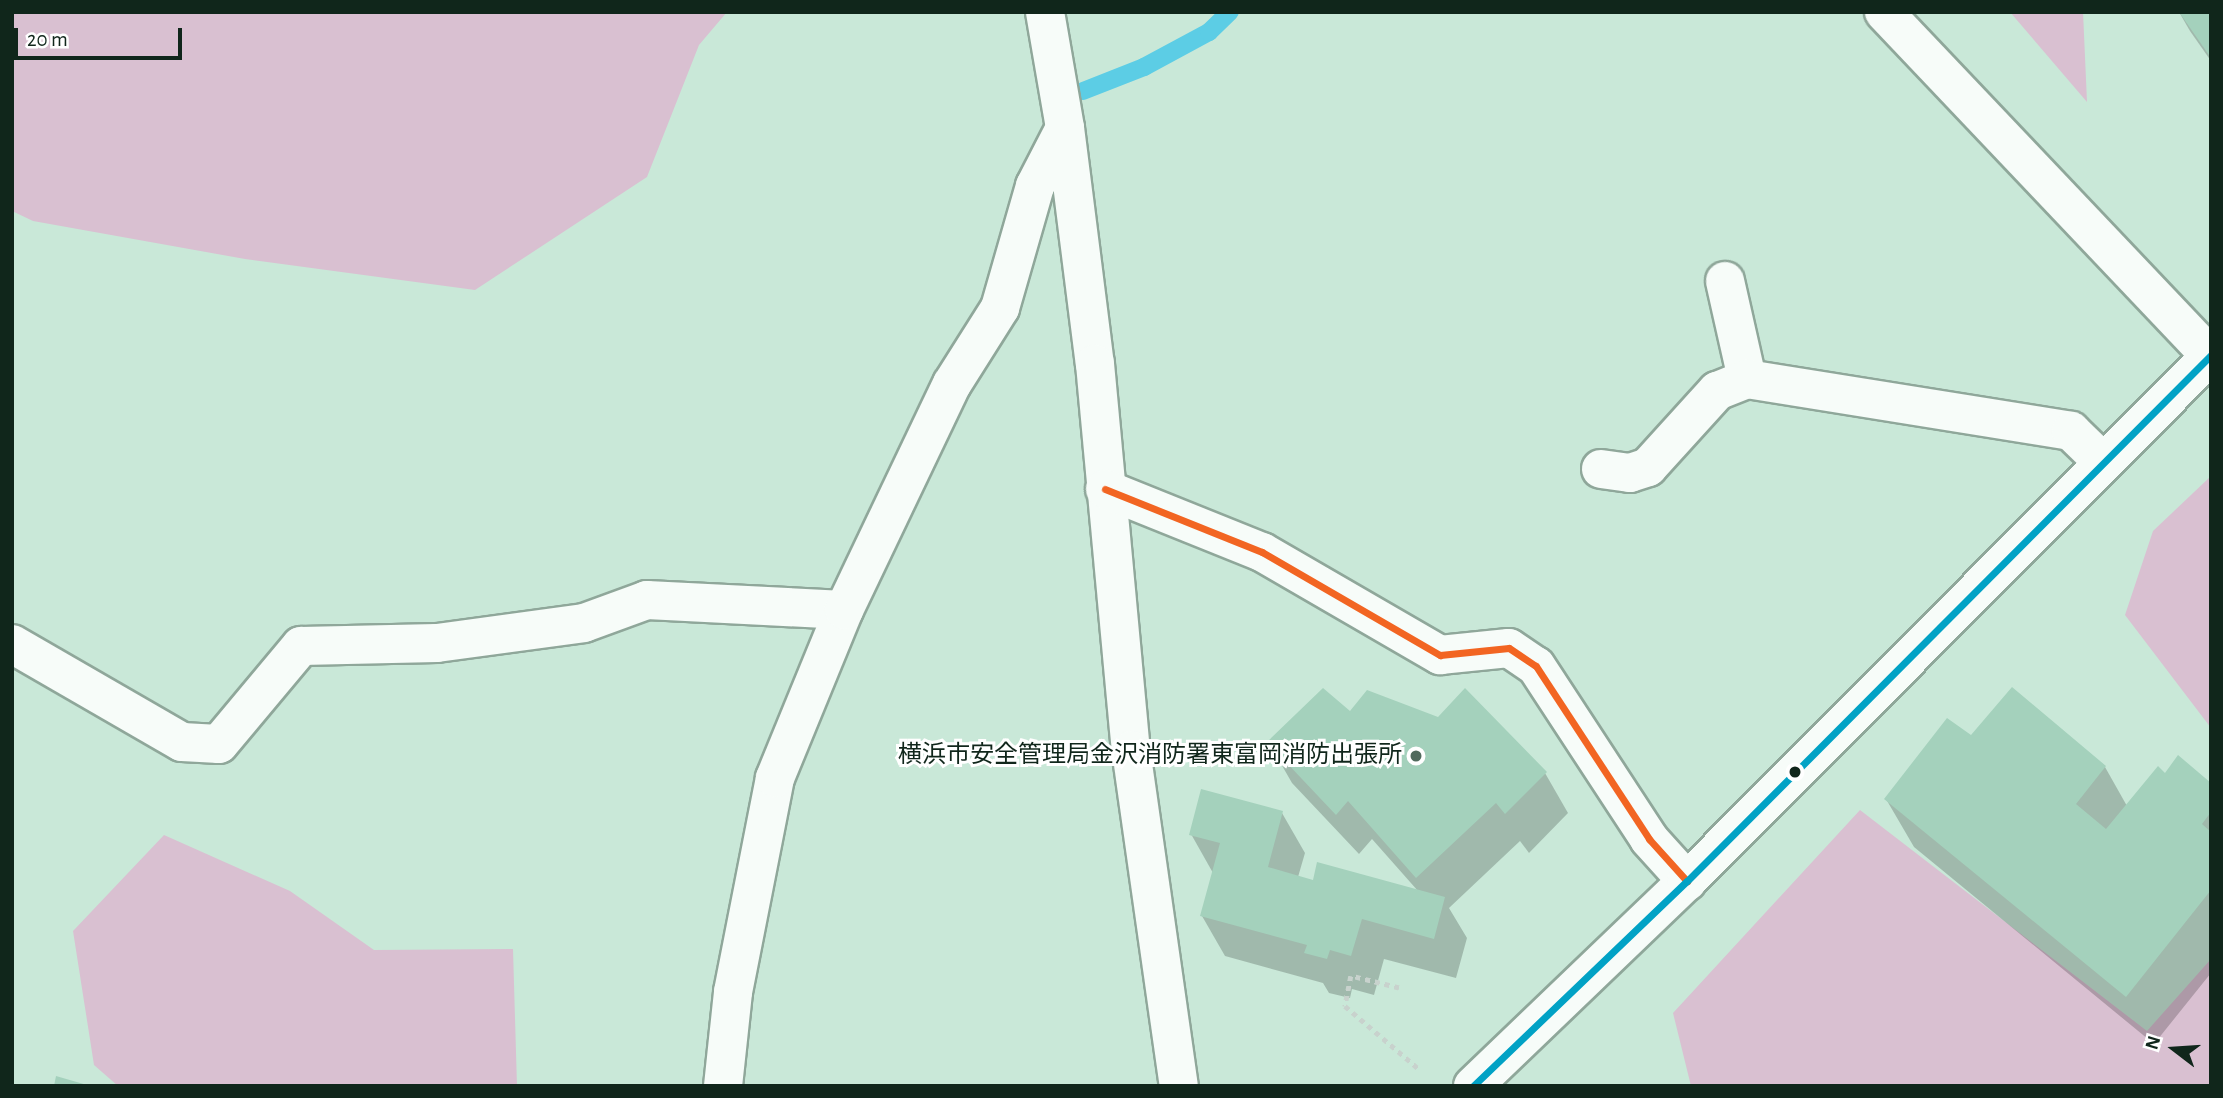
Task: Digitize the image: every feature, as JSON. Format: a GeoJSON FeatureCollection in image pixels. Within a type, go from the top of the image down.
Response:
{"type":"FeatureCollection","features":[{"type":"Feature","properties":{"kind":"main road"},"geometry":{"type":"LineString","coordinates":[[1045,12],[1065,128],[1095,364],[1130,750],[1179,1086]]}},
{"type":"Feature","properties":{"kind":"main road"},"geometry":{"type":"LineString","coordinates":[[1473,1086],[1687,881],[2210,355],[1884,12]]}},
{"type":"Feature","properties":{"kind":"main road"},"geometry":{"type":"LineString","coordinates":[[723,1086],[733,992],[775,778],[844,610],[952,384],[1000,308],[1035,186],[1065,128]]}},
{"type":"Feature","properties":{"kind":"main road"},"geometry":{"type":"LineString","coordinates":[[1725,281],[1747,379]]}},
{"type":"Feature","properties":{"kind":"main road"},"geometry":{"type":"LineString","coordinates":[[1601,469],[1630,473],[1648,467],[1717,391],[1747,379],[2071,431],[2103,462]]}},
{"type":"Feature","properties":{"kind":"main road"},"geometry":{"type":"LineString","coordinates":[[1105,489],[1262,551],[1440,655],[1509,648],[1536,666],[1649,839],[1687,881]]}},
{"type":"Feature","properties":{"kind":"main road"},"geometry":{"type":"LineString","coordinates":[[12,644],[182,742],[219,744],[300,646],[437,643],[584,622],[647,600],[844,610]]}},
{"type":"Feature","properties":{"kind":"path"},"geometry":{"type":"LineString","coordinates":[[1399,988],[1351,976],[1345,1006],[1419,1069]]}},
{"type":"Feature","properties":{"kind":"shaded area"},"geometry":{"type":"Polygon","coordinates":[[[12,12],[727,12],[699,45],[647,177],[475,290],[245,259],[33,221],[12,211],[12,12]]]}},
{"type":"Feature","properties":{"kind":"shaded area"},"geometry":{"type":"Polygon","coordinates":[[[2010,12],[2083,12],[2087,102],[2010,12]]]}},
{"type":"Feature","properties":{"kind":"shaded area"},"geometry":{"type":"Polygon","coordinates":[[[2211,476],[2211,728],[2125,615],[2153,531],[2211,476]]]}},
{"type":"Feature","properties":{"kind":"shaded area"},"geometry":{"type":"Polygon","coordinates":[[[1860,810],[2147,1031],[2211,959],[2211,1086],[1691,1086],[1673,1013],[1860,810]]]}},
{"type":"Feature","properties":{"kind":"shaded area"},"geometry":{"type":"Polygon","coordinates":[[[164,835],[290,891],[374,950],[513,949],[517,1086],[118,1086],[94,1065],[73,931],[164,835]]]}},
{"type":"Feature","properties":{"kind":"building"},"geometry":{"type":"Polygon","coordinates":[[[2179,12],[2211,12],[2211,58],[2179,12]]]}},
{"type":"Feature","properties":{"kind":"building"},"geometry":{"type":"Polygon","coordinates":[[[2012,687],[2106,766],[2076,804],[2106,829],[2158,766],[2165,773],[2178,755],[2211,783],[2211,812],[2202,824],[2211,832],[2211,890],[2126,997],[1884,799],[1947,718],[1971,735],[2012,687]]]}},
{"type":"Feature","properties":{"kind":"building"},"geometry":{"type":"Polygon","coordinates":[[[1323,688],[1350,711],[1367,690],[1438,717],[1465,688],[1547,772],[1505,814],[1496,803],[1416,878],[1348,801],[1336,815],[1267,742],[1323,688]]]}},
{"type":"Feature","properties":{"kind":"building"},"geometry":{"type":"Polygon","coordinates":[[[1201,789],[1283,811],[1268,867],[1313,880],[1317,862],[1445,897],[1434,939],[1362,919],[1351,956],[1330,950],[1327,959],[1304,953],[1307,945],[1200,916],[1220,843],[1189,835],[1201,789]]]}},
{"type":"Feature","properties":{"kind":"building"},"geometry":{"type":"Polygon","coordinates":[[[56,1076],[87,1085],[87,1086],[54,1086],[56,1076]]]}},
{"type":"Feature","properties":{"kind":"waterway"},"geometry":{"type":"LineString","coordinates":[[1083,91],[1144,67],[1209,32],[1230,12]]}},
{"type":"Feature","properties":{"kind":"transit line"},"geometry":{"type":"LineString","coordinates":[[1473,1086],[1687,881],[2211,355]]}},
{"type":"Feature","properties":{"kind":"transit line","name":"20"},"geometry":{"type":"LineString","coordinates":[[1105,489],[1262,552],[1440,655],[1509,648],[1536,666],[1649,839],[1687,881]]}},
{"type":"Feature","properties":{"kind":"place","name":"横浜市安全管理局金沢消防署東富岡消防出張所"},"geometry":{"type":"Point","coordinates":[1416,756]}}]}
